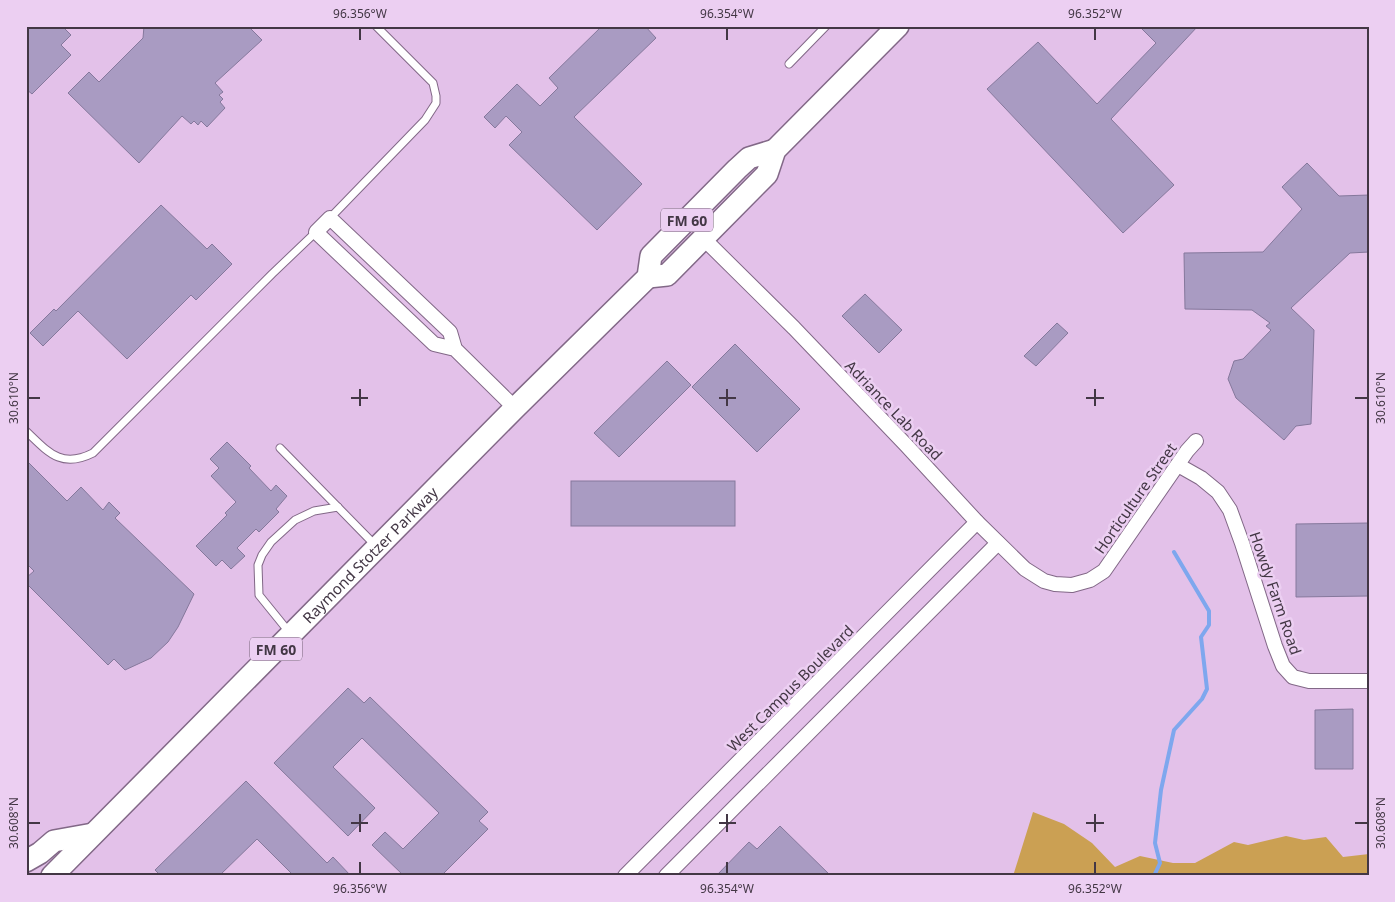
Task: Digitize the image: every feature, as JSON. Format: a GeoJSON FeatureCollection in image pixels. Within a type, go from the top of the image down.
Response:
{"type":"FeatureCollection","features":[{"type":"Feature","properties":{"kind":"main road","name":"Raymond Stotzer Parkway"},"geometry":{"type":"LineString","coordinates":[[648,277],[667,275],[767,174],[775,150],[898,26]]}},
{"type":"Feature","properties":{"kind":"main road","name":"Raymond Stotzer Parkway"},"geometry":{"type":"LineString","coordinates":[[52,876],[515,408],[648,277],[651,256],[737,169],[749,158],[775,150]]}},
{"type":"Feature","properties":{"kind":"main road"},"geometry":{"type":"LineString","coordinates":[[703,238],[701,231],[703,222],[731,193],[737,169]]}},
{"type":"Feature","properties":{"kind":"main road"},"geometry":{"type":"LineString","coordinates":[[26,860],[40,853],[54,841],[93,834]]}},
{"type":"Feature","properties":{"kind":"street"},"geometry":{"type":"LineString","coordinates":[[455,348],[434,344],[316,232],[330,218],[450,332],[455,348],[515,408]]}},
{"type":"Feature","properties":{"kind":"street","name":"Adriance Lab Road"},"geometry":{"type":"LineString","coordinates":[[703,238],[807,342],[998,543],[1034,576],[1055,584],[1072,585]]}},
{"type":"Feature","properties":{"kind":"street","name":"Horticulture Street"},"geometry":{"type":"LineString","coordinates":[[1072,585],[1090,580],[1104,571],[1187,451],[1196,441]]}},
{"type":"Feature","properties":{"kind":"street","name":"Howdy Farm Road"},"geometry":{"type":"LineString","coordinates":[[1178,465],[1201,478],[1218,492],[1230,510],[1283,666],[1293,677],[1309,682],[1369,681]]}},
{"type":"Feature","properties":{"kind":"street","name":"West Campus Boulevard"},"geometry":{"type":"LineString","coordinates":[[626,876],[977,522]]}},
{"type":"Feature","properties":{"kind":"street"},"geometry":{"type":"LineString","coordinates":[[666,876],[998,543]]}},
{"type":"Feature","properties":{"kind":"lane"},"geometry":{"type":"LineString","coordinates":[[330,218],[425,120],[436,103],[433,83],[376,26]]}},
{"type":"Feature","properties":{"kind":"lane"},"geometry":{"type":"LineString","coordinates":[[790,64],[826,26]]}},
{"type":"Feature","properties":{"kind":"lane"},"geometry":{"type":"LineString","coordinates":[[26,432],[49,453],[58,458],[81,458],[94,453],[316,232]]}},
{"type":"Feature","properties":{"kind":"lane"},"geometry":{"type":"LineString","coordinates":[[280,448],[377,547]]}},
{"type":"Feature","properties":{"kind":"lane"},"geometry":{"type":"LineString","coordinates":[[291,634],[260,595],[258,565],[262,555],[272,542],[295,520],[314,511],[338,507]]}},
{"type":"Feature","properties":{"kind":"shaded area"},"geometry":{"type":"Polygon","coordinates":[[[26,26],[1369,26],[1369,876],[26,876],[26,26]]]}},
{"type":"Feature","properties":{"kind":"shaded area"},"geometry":{"type":"Polygon","coordinates":[[[1033,812],[1064,824],[1092,843],[1115,867],[1140,856],[1173,863],[1195,863],[1234,842],[1248,845],[1286,836],[1304,840],[1326,837],[1343,857],[1369,854],[1369,876],[1013,876],[1033,812]]]}},
{"type":"Feature","properties":{"kind":"building"},"geometry":{"type":"Polygon","coordinates":[[[26,26],[62,26],[71,35],[61,45],[71,55],[32,94],[26,89],[26,26]]]}},
{"type":"Feature","properties":{"kind":"building"},"geometry":{"type":"Polygon","coordinates":[[[144,26],[248,26],[262,40],[215,83],[223,92],[219,95],[223,99],[220,102],[225,108],[207,127],[201,121],[198,125],[194,121],[191,124],[182,116],[139,163],[68,93],[89,72],[99,82],[143,38],[144,26]]]}},
{"type":"Feature","properties":{"kind":"building"},"geometry":{"type":"Polygon","coordinates":[[[602,26],[645,26],[656,38],[574,117],[642,184],[597,230],[509,145],[522,132],[506,116],[495,128],[484,117],[517,84],[540,106],[558,88],[549,78],[602,26]]]}},
{"type":"Feature","properties":{"kind":"building"},"geometry":{"type":"Polygon","coordinates":[[[1139,26],[1198,26],[1111,119],[1174,185],[1123,233],[987,89],[1038,42],[1097,104],[1156,43],[1139,26]]]}},
{"type":"Feature","properties":{"kind":"building"},"geometry":{"type":"Polygon","coordinates":[[[1307,163],[1339,196],[1369,195],[1369,252],[1350,253],[1291,308],[1314,330],[1311,424],[1296,426],[1284,440],[1236,398],[1228,379],[1234,361],[1243,359],[1271,330],[1266,326],[1270,323],[1252,310],[1185,309],[1184,253],[1263,252],[1302,209],[1282,187],[1307,163]]]}},
{"type":"Feature","properties":{"kind":"building"},"geometry":{"type":"Polygon","coordinates":[[[161,205],[207,249],[212,244],[232,264],[196,300],[191,295],[127,359],[78,311],[43,346],[30,333],[54,309],[56,311],[161,205]]]}},
{"type":"Feature","properties":{"kind":"building"},"geometry":{"type":"Polygon","coordinates":[[[865,294],[902,330],[879,353],[842,316],[865,294]]]}},
{"type":"Feature","properties":{"kind":"building"},"geometry":{"type":"Polygon","coordinates":[[[1057,323],[1068,333],[1036,366],[1024,356],[1057,323]]]}},
{"type":"Feature","properties":{"kind":"building"},"geometry":{"type":"Polygon","coordinates":[[[735,344],[800,409],[757,452],[692,387],[735,344]]]}},
{"type":"Feature","properties":{"kind":"building"},"geometry":{"type":"Polygon","coordinates":[[[667,361],[691,385],[619,457],[594,433],[667,361]]]}},
{"type":"Feature","properties":{"kind":"building"},"geometry":{"type":"Polygon","coordinates":[[[227,442],[251,466],[249,468],[271,491],[276,485],[287,496],[276,509],[279,512],[259,532],[256,529],[237,548],[245,556],[231,569],[222,560],[216,566],[196,546],[227,515],[225,513],[236,502],[211,476],[219,468],[210,459],[227,442]]]}},
{"type":"Feature","properties":{"kind":"building"},"geometry":{"type":"Polygon","coordinates":[[[26,460],[67,501],[81,487],[103,510],[109,502],[120,513],[115,518],[194,594],[178,627],[168,642],[151,658],[125,670],[114,659],[108,665],[26,583],[26,578],[34,571],[26,563],[26,460]]]}},
{"type":"Feature","properties":{"kind":"building"},"geometry":{"type":"Polygon","coordinates":[[[571,481],[735,481],[735,526],[571,526],[571,481]]]}},
{"type":"Feature","properties":{"kind":"building"},"geometry":{"type":"Polygon","coordinates":[[[1369,523],[1369,596],[1296,597],[1296,524],[1369,523]]]}},
{"type":"Feature","properties":{"kind":"building"},"geometry":{"type":"Polygon","coordinates":[[[348,688],[364,703],[370,697],[488,812],[479,821],[488,829],[441,876],[404,876],[372,845],[385,832],[403,849],[439,813],[362,738],[333,767],[375,808],[348,836],[274,763],[348,688]]]}},
{"type":"Feature","properties":{"kind":"building"},"geometry":{"type":"Polygon","coordinates":[[[1353,709],[1353,769],[1315,769],[1315,710],[1353,709]]]}},
{"type":"Feature","properties":{"kind":"building"},"geometry":{"type":"Polygon","coordinates":[[[246,781],[327,863],[333,857],[351,876],[294,876],[257,839],[219,876],[161,876],[155,870],[246,781]]]}},
{"type":"Feature","properties":{"kind":"building"},"geometry":{"type":"Polygon","coordinates":[[[780,826],[831,876],[716,876],[749,842],[757,849],[780,826]]]}},
{"type":"Feature","properties":{"kind":"waterway"},"geometry":{"type":"LineString","coordinates":[[1154,876],[1160,863],[1155,843],[1161,790],[1174,730],[1202,699],[1207,689],[1201,637],[1209,625],[1209,611],[1174,552]]}}]}
